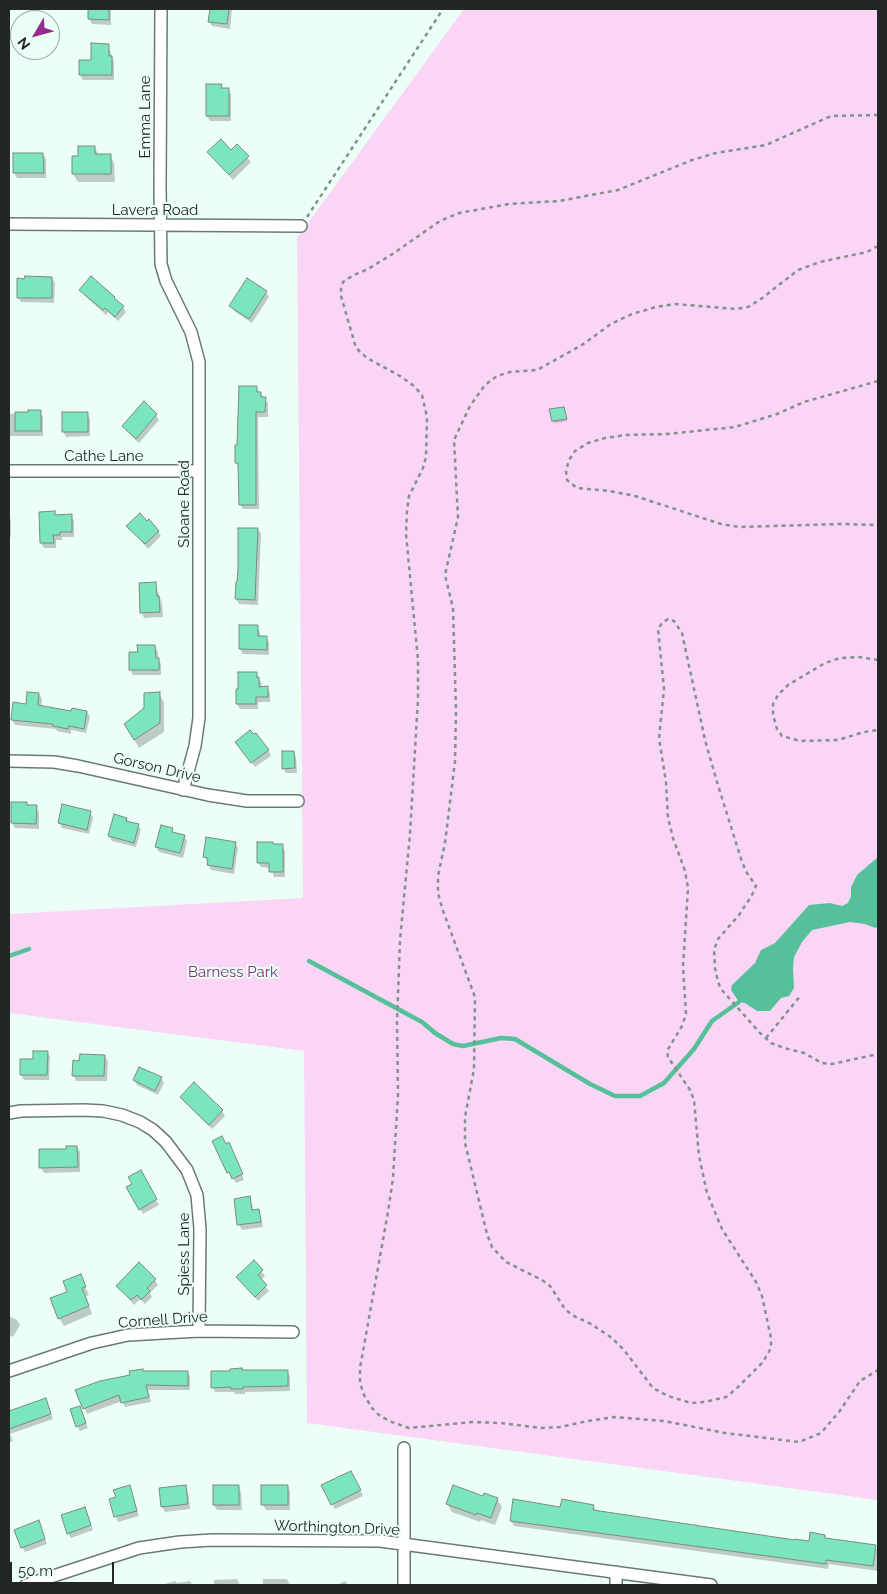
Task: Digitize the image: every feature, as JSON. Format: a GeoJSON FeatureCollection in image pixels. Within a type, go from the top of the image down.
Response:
{"type":"FeatureCollection","features":[{"type":"Feature","properties":{"kind":"street","name":"Emma Lane"},"geometry":{"type":"LineString","coordinates":[[160,225],[161,9]]}},
{"type":"Feature","properties":{"kind":"street","name":"Lavera Road"},"geometry":{"type":"LineString","coordinates":[[9,224],[301,226]]}},
{"type":"Feature","properties":{"kind":"street","name":"Sloane Road"},"geometry":{"type":"LineString","coordinates":[[160,225],[161,264],[166,281],[191,332],[199,362],[199,718],[196,746],[184,790]]}},
{"type":"Feature","properties":{"kind":"street","name":"Cathe Lane"},"geometry":{"type":"LineString","coordinates":[[9,471],[200,472]]}},
{"type":"Feature","properties":{"kind":"street","name":"Gorson Drive"},"geometry":{"type":"LineString","coordinates":[[9,761],[37,761],[78,766],[208,795],[247,800],[298,801]]}},
{"type":"Feature","properties":{"kind":"street","name":"Spiess Lane"},"geometry":{"type":"LineString","coordinates":[[9,1113],[21,1111],[103,1111],[122,1115],[140,1122],[153,1130],[166,1142],[187,1170],[197,1195],[200,1229],[199,1332]]}},
{"type":"Feature","properties":{"kind":"street","name":"Cornell Drive"},"geometry":{"type":"LineString","coordinates":[[9,1371],[111,1338],[145,1333],[294,1332]]}},
{"type":"Feature","properties":{"kind":"street"},"geometry":{"type":"LineString","coordinates":[[404,1448],[404,1585]]}},
{"type":"Feature","properties":{"kind":"street","name":"Worthington Drive"},"geometry":{"type":"LineString","coordinates":[[26,1585],[119,1554],[145,1547],[180,1542],[380,1541],[711,1585]]}},
{"type":"Feature","properties":{"kind":"street"},"geometry":{"type":"LineString","coordinates":[[616,1572],[616,1585]]}},
{"type":"Feature","properties":{"kind":"path"},"geometry":{"type":"LineString","coordinates":[[301,226],[334,172],[443,9]]}},
{"type":"Feature","properties":{"kind":"path"},"geometry":{"type":"LineString","coordinates":[[878,115],[831,116],[766,145],[716,153],[692,160],[618,190],[559,201],[509,204],[459,213],[440,221],[394,253],[344,282],[341,289],[341,296],[356,348],[367,358],[414,386],[422,395],[427,417],[426,457],[423,468],[409,496],[407,511],[407,543],[418,660],[418,699],[410,834],[400,940],[397,1022],[398,1095],[393,1178],[360,1368],[360,1383],[364,1395],[372,1408],[380,1416],[409,1428],[473,1422],[542,1428],[560,1427],[614,1417],[664,1421],[734,1434],[798,1442],[821,1434],[860,1381],[878,1370]]}},
{"type":"Feature","properties":{"kind":"path"},"geometry":{"type":"LineString","coordinates":[[878,246],[867,252],[820,262],[798,270],[761,300],[748,307],[736,309],[675,304],[632,314],[611,324],[582,345],[537,370],[510,372],[497,376],[485,385],[470,406],[454,440],[458,517],[445,575],[453,608],[456,710],[455,761],[445,843],[438,876],[438,893],[442,908],[475,997],[474,1069],[465,1116],[464,1143],[492,1247],[506,1262],[550,1286],[565,1309],[572,1315],[592,1324],[612,1338],[624,1350],[653,1388],[668,1396],[691,1403],[726,1397],[763,1362],[771,1348],[771,1338],[762,1296],[756,1282],[722,1229],[707,1193],[699,1156],[694,1100],[690,1090],[668,1057],[668,1051],[682,1026],[686,1014],[683,967],[688,897],[685,871],[668,818],[666,782],[659,738],[664,689],[658,629],[668,619],[674,621],[682,633],[708,748],[742,862],[746,873],[756,886],[739,916],[718,939],[714,950],[715,968],[721,989],[766,1038],[784,1048],[804,1053],[822,1063],[832,1064],[878,1054]]}},
{"type":"Feature","properties":{"kind":"path"},"geometry":{"type":"LineString","coordinates":[[878,381],[804,402],[771,416],[735,427],[605,438],[588,443],[575,451],[569,460],[566,471],[567,480],[577,488],[610,491],[635,496],[721,524],[739,527],[841,524],[878,525]]}},
{"type":"Feature","properties":{"kind":"path"},"geometry":{"type":"LineString","coordinates":[[878,660],[859,657],[840,658],[825,663],[788,685],[778,695],[773,704],[776,728],[782,736],[800,741],[838,740],[878,730]]}},
{"type":"Feature","properties":{"kind":"path"},"geometry":{"type":"LineString","coordinates":[[766,1038],[801,995]]}},
{"type":"Feature","properties":{"kind":"green space","name":"Barness Park"},"geometry":{"type":"Polygon","coordinates":[[[464,9],[878,9],[878,1500],[307,1423],[304,1051],[9,1013],[9,914],[303,898],[297,238],[464,9]]]}},
{"type":"Feature","properties":{"kind":"shaded area"},"geometry":{"type":"Polygon","coordinates":[[[878,857],[878,927],[875,928],[865,924],[850,922],[812,930],[802,942],[794,957],[794,988],[789,996],[781,998],[770,1011],[757,1011],[745,1003],[739,1002],[731,990],[732,985],[755,963],[761,950],[775,943],[809,905],[830,903],[842,906],[848,903],[851,896],[851,887],[857,875],[878,857]]]}},
{"type":"Feature","properties":{"kind":"building"},"geometry":{"type":"Polygon","coordinates":[[[88,9],[109,9],[109,20],[88,19],[88,9]]]}},
{"type":"Feature","properties":{"kind":"building"},"geometry":{"type":"Polygon","coordinates":[[[210,9],[229,9],[227,24],[208,22],[210,9]]]}},
{"type":"Feature","properties":{"kind":"building"},"geometry":{"type":"Polygon","coordinates":[[[91,43],[109,44],[109,56],[112,56],[112,75],[79,75],[79,60],[91,60],[91,43]]]}},
{"type":"Feature","properties":{"kind":"building"},"geometry":{"type":"Polygon","coordinates":[[[206,84],[222,84],[221,88],[229,88],[229,116],[206,116],[206,84]]]}},
{"type":"Feature","properties":{"kind":"building"},"geometry":{"type":"Polygon","coordinates":[[[221,139],[231,150],[237,144],[249,156],[229,175],[207,152],[221,139]]]}},
{"type":"Feature","properties":{"kind":"building"},"geometry":{"type":"Polygon","coordinates":[[[78,146],[95,146],[95,154],[111,154],[111,174],[72,174],[72,156],[78,156],[78,146]]]}},
{"type":"Feature","properties":{"kind":"building"},"geometry":{"type":"Polygon","coordinates":[[[13,153],[43,153],[44,173],[13,173],[13,153]]]}},
{"type":"Feature","properties":{"kind":"building"},"geometry":{"type":"Polygon","coordinates":[[[25,276],[52,277],[52,298],[17,298],[17,278],[24,279],[25,276]]]}},
{"type":"Feature","properties":{"kind":"building"},"geometry":{"type":"Polygon","coordinates":[[[91,276],[124,306],[115,317],[105,308],[103,310],[79,290],[91,276]]]}},
{"type":"Feature","properties":{"kind":"building"},"geometry":{"type":"Polygon","coordinates":[[[247,278],[267,291],[249,319],[229,306],[247,278]]]}},
{"type":"Feature","properties":{"kind":"building"},"geometry":{"type":"Polygon","coordinates":[[[239,386],[257,386],[257,392],[261,392],[261,397],[266,397],[265,412],[256,412],[256,505],[239,505],[238,463],[235,463],[235,445],[237,445],[239,386]]]}},
{"type":"Feature","properties":{"kind":"building"},"geometry":{"type":"Polygon","coordinates":[[[144,401],[157,414],[136,439],[122,426],[144,401]]]}},
{"type":"Feature","properties":{"kind":"building"},"geometry":{"type":"Polygon","coordinates":[[[564,407],[567,419],[552,421],[549,409],[564,407]]]}},
{"type":"Feature","properties":{"kind":"building"},"geometry":{"type":"Polygon","coordinates":[[[28,410],[41,410],[41,431],[15,431],[15,412],[28,412],[28,410]]]}},
{"type":"Feature","properties":{"kind":"building"},"geometry":{"type":"Polygon","coordinates":[[[62,412],[88,412],[88,432],[62,432],[62,412]]]}},
{"type":"Feature","properties":{"kind":"building"},"geometry":{"type":"Polygon","coordinates":[[[55,511],[55,515],[72,514],[72,532],[60,532],[60,535],[53,535],[54,543],[40,543],[39,512],[55,511]]]}},
{"type":"Feature","properties":{"kind":"building"},"geometry":{"type":"Polygon","coordinates":[[[140,513],[147,521],[149,519],[159,531],[145,544],[126,526],[140,513]]]}},
{"type":"Feature","properties":{"kind":"building"},"geometry":{"type":"Polygon","coordinates":[[[238,528],[258,528],[255,600],[235,599],[238,570],[238,528]]]}},
{"type":"Feature","properties":{"kind":"building"},"geometry":{"type":"Polygon","coordinates":[[[156,582],[160,612],[140,613],[139,583],[156,582]]]}},
{"type":"Feature","properties":{"kind":"building"},"geometry":{"type":"Polygon","coordinates":[[[239,625],[258,625],[258,636],[267,636],[267,650],[239,649],[239,625]]]}},
{"type":"Feature","properties":{"kind":"building"},"geometry":{"type":"Polygon","coordinates":[[[137,645],[155,645],[156,658],[159,658],[159,670],[129,670],[129,652],[138,652],[137,645]]]}},
{"type":"Feature","properties":{"kind":"building"},"geometry":{"type":"Polygon","coordinates":[[[238,672],[257,672],[259,687],[268,686],[268,697],[256,697],[256,704],[236,704],[238,672]]]}},
{"type":"Feature","properties":{"kind":"building"},"geometry":{"type":"Polygon","coordinates":[[[27,692],[39,693],[38,705],[71,711],[72,708],[87,711],[84,729],[69,726],[68,729],[53,726],[53,724],[11,720],[13,702],[26,704],[27,692]]]}},
{"type":"Feature","properties":{"kind":"building"},"geometry":{"type":"Polygon","coordinates":[[[160,692],[160,723],[134,740],[124,724],[144,708],[144,693],[160,692]]]}},
{"type":"Feature","properties":{"kind":"building"},"geometry":{"type":"Polygon","coordinates":[[[250,730],[254,734],[256,733],[269,750],[251,763],[235,742],[250,730]]]}},
{"type":"Feature","properties":{"kind":"building"},"geometry":{"type":"Polygon","coordinates":[[[282,751],[294,751],[295,768],[282,769],[282,751]]]}},
{"type":"Feature","properties":{"kind":"building"},"geometry":{"type":"Polygon","coordinates":[[[11,802],[27,802],[27,805],[37,805],[36,824],[11,823],[11,802]]]}},
{"type":"Feature","properties":{"kind":"building"},"geometry":{"type":"Polygon","coordinates":[[[62,804],[91,811],[87,830],[58,823],[62,804]]]}},
{"type":"Feature","properties":{"kind":"building"},"geometry":{"type":"Polygon","coordinates":[[[114,814],[127,818],[126,821],[139,824],[134,843],[108,836],[114,814]]]}},
{"type":"Feature","properties":{"kind":"building"},"geometry":{"type":"Polygon","coordinates":[[[161,825],[173,828],[172,832],[185,835],[180,853],[155,847],[161,825]]]}},
{"type":"Feature","properties":{"kind":"building"},"geometry":{"type":"Polygon","coordinates":[[[206,837],[236,842],[232,869],[207,865],[208,858],[203,857],[206,837]]]}},
{"type":"Feature","properties":{"kind":"building"},"geometry":{"type":"Polygon","coordinates":[[[257,842],[283,844],[283,872],[269,872],[269,863],[257,863],[257,842]]]}},
{"type":"Feature","properties":{"kind":"building"},"geometry":{"type":"Polygon","coordinates":[[[33,1051],[48,1051],[47,1075],[20,1075],[20,1059],[33,1059],[33,1051]]]}},
{"type":"Feature","properties":{"kind":"building"},"geometry":{"type":"Polygon","coordinates":[[[80,1054],[105,1055],[104,1076],[72,1076],[73,1060],[79,1061],[80,1054]]]}},
{"type":"Feature","properties":{"kind":"building"},"geometry":{"type":"Polygon","coordinates":[[[139,1067],[162,1077],[155,1091],[133,1080],[139,1067]]]}},
{"type":"Feature","properties":{"kind":"building"},"geometry":{"type":"Polygon","coordinates":[[[194,1082],[223,1110],[209,1125],[180,1097],[194,1082]]]}},
{"type":"Feature","properties":{"kind":"building"},"geometry":{"type":"Polygon","coordinates":[[[222,1136],[226,1144],[229,1142],[243,1174],[232,1179],[229,1172],[227,1173],[212,1141],[222,1136]]]}},
{"type":"Feature","properties":{"kind":"building"},"geometry":{"type":"Polygon","coordinates":[[[66,1146],[77,1146],[78,1167],[39,1168],[39,1149],[66,1149],[66,1146]]]}},
{"type":"Feature","properties":{"kind":"building"},"geometry":{"type":"Polygon","coordinates":[[[141,1170],[157,1199],[139,1210],[126,1187],[132,1184],[128,1177],[141,1170]]]}},
{"type":"Feature","properties":{"kind":"building"},"geometry":{"type":"Polygon","coordinates":[[[250,1196],[252,1210],[259,1209],[261,1222],[237,1225],[234,1199],[250,1196]]]}},
{"type":"Feature","properties":{"kind":"building"},"geometry":{"type":"Polygon","coordinates":[[[254,1260],[263,1270],[258,1275],[267,1285],[255,1297],[236,1277],[254,1260]]]}},
{"type":"Feature","properties":{"kind":"building"},"geometry":{"type":"Polygon","coordinates":[[[139,1262],[156,1279],[147,1288],[150,1291],[141,1300],[137,1295],[131,1300],[116,1286],[139,1262]]]}},
{"type":"Feature","properties":{"kind":"building"},"geometry":{"type":"Polygon","coordinates":[[[81,1274],[86,1287],[82,1288],[89,1306],[58,1319],[50,1298],[67,1292],[63,1281],[81,1274]]]}},
{"type":"Feature","properties":{"kind":"building"},"geometry":{"type":"Polygon","coordinates":[[[242,1368],[242,1370],[288,1370],[288,1386],[243,1387],[243,1389],[231,1389],[231,1387],[211,1388],[211,1371],[230,1371],[230,1369],[242,1368]]]}},
{"type":"Feature","properties":{"kind":"building"},"geometry":{"type":"Polygon","coordinates":[[[143,1369],[143,1371],[188,1371],[188,1386],[146,1385],[149,1397],[121,1403],[119,1395],[83,1409],[75,1390],[100,1381],[130,1375],[129,1371],[143,1369]]]}},
{"type":"Feature","properties":{"kind":"building"},"geometry":{"type":"Polygon","coordinates":[[[46,1398],[51,1414],[9,1429],[9,1411],[46,1398]]]}},
{"type":"Feature","properties":{"kind":"building"},"geometry":{"type":"Polygon","coordinates":[[[80,1406],[86,1423],[76,1427],[70,1409],[80,1406]]]}},
{"type":"Feature","properties":{"kind":"building"},"geometry":{"type":"Polygon","coordinates":[[[351,1471],[361,1490],[331,1505],[321,1485],[351,1471]]]}},
{"type":"Feature","properties":{"kind":"building"},"geometry":{"type":"Polygon","coordinates":[[[130,1485],[137,1511],[114,1517],[109,1499],[116,1497],[113,1490],[130,1485]]]}},
{"type":"Feature","properties":{"kind":"building"},"geometry":{"type":"Polygon","coordinates":[[[186,1485],[188,1504],[161,1507],[159,1488],[186,1485]]]}},
{"type":"Feature","properties":{"kind":"building"},"geometry":{"type":"Polygon","coordinates":[[[213,1485],[239,1485],[239,1505],[213,1505],[213,1485]]]}},
{"type":"Feature","properties":{"kind":"building"},"geometry":{"type":"Polygon","coordinates":[[[261,1485],[288,1485],[288,1505],[261,1505],[261,1485]]]}},
{"type":"Feature","properties":{"kind":"building"},"geometry":{"type":"Polygon","coordinates":[[[453,1485],[483,1496],[484,1493],[498,1498],[491,1518],[477,1513],[476,1515],[446,1504],[453,1485]]]}},
{"type":"Feature","properties":{"kind":"building"},"geometry":{"type":"Polygon","coordinates":[[[513,1499],[560,1507],[562,1499],[594,1505],[593,1510],[795,1540],[809,1541],[810,1532],[825,1535],[825,1538],[876,1545],[873,1566],[826,1560],[826,1564],[510,1521],[513,1499]]]}},
{"type":"Feature","properties":{"kind":"building"},"geometry":{"type":"Polygon","coordinates":[[[85,1507],[91,1525],[67,1534],[61,1515],[85,1507]]]}},
{"type":"Feature","properties":{"kind":"building"},"geometry":{"type":"Polygon","coordinates":[[[39,1520],[45,1539],[21,1548],[14,1530],[39,1520]]]}},
{"type":"Feature","properties":{"kind":"waterway"},"geometry":{"type":"LineString","coordinates":[[9,956],[29,949]]}},
{"type":"Feature","properties":{"kind":"waterway"},"geometry":{"type":"LineString","coordinates":[[309,961],[422,1022],[453,1044],[463,1046],[501,1038],[515,1039],[590,1084],[615,1096],[640,1096],[664,1083],[694,1049],[712,1021],[739,1002]]}}]}
